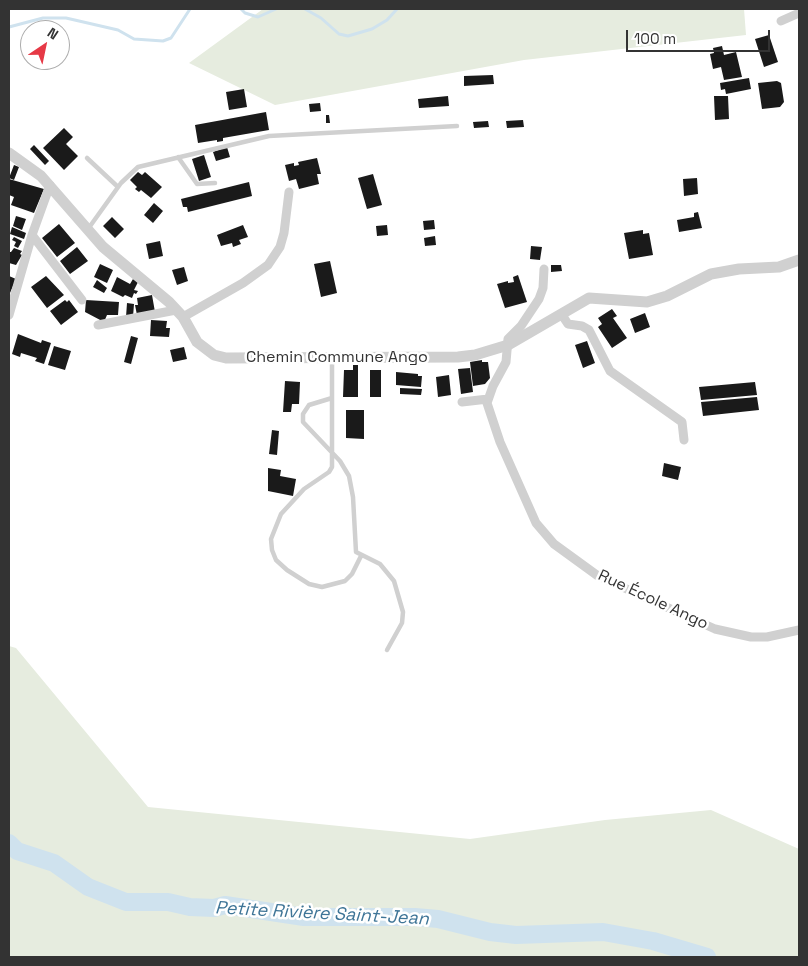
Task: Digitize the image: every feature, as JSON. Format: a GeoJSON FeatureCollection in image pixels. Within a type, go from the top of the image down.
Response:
{"type":"FeatureCollection","features":[{"type":"Feature","properties":{"kind":"street"},"geometry":{"type":"LineString","coordinates":[[781,21],[799,13]]}},
{"type":"Feature","properties":{"kind":"street","name":"Chemin Commune Ango"},"geometry":{"type":"LineString","coordinates":[[9,153],[27,165],[50,185],[88,230],[180,314],[197,342],[214,355],[226,358],[458,358],[492,351],[508,345],[589,298],[647,302],[667,296],[711,274],[739,269],[779,267],[799,260]]}},
{"type":"Feature","properties":{"kind":"street"},"geometry":{"type":"LineString","coordinates":[[9,315],[32,236],[50,185]]}},
{"type":"Feature","properties":{"kind":"street"},"geometry":{"type":"LineString","coordinates":[[98,325],[180,314],[243,283],[268,265],[280,247],[284,233],[289,192]]}},
{"type":"Feature","properties":{"kind":"street"},"geometry":{"type":"LineString","coordinates":[[32,236],[82,300]]}},
{"type":"Feature","properties":{"kind":"street"},"geometry":{"type":"LineString","coordinates":[[462,402],[488,399],[506,362],[508,339],[521,326],[540,299],[543,288],[544,269]]}},
{"type":"Feature","properties":{"kind":"street"},"geometry":{"type":"LineString","coordinates":[[562,315],[568,324],[582,326],[589,330],[610,372],[682,422],[684,440]]}},
{"type":"Feature","properties":{"kind":"street","name":"Rue École Ango"},"geometry":{"type":"LineString","coordinates":[[488,399],[491,419],[530,512],[544,533],[565,552],[598,576],[715,629],[750,637],[767,637],[799,630]]}},
{"type":"Feature","properties":{"kind":"street"},"geometry":{"type":"LineString","coordinates":[[682,422],[689,416]]}},
{"type":"Feature","properties":{"kind":"lane"},"geometry":{"type":"LineString","coordinates":[[88,230],[118,187],[138,167],[269,136],[457,126]]}},
{"type":"Feature","properties":{"kind":"lane"},"geometry":{"type":"LineString","coordinates":[[178,157],[197,184],[215,183]]}},
{"type":"Feature","properties":{"kind":"lane"},"geometry":{"type":"LineString","coordinates":[[87,158],[118,187]]}},
{"type":"Feature","properties":{"kind":"lane"},"geometry":{"type":"LineString","coordinates":[[332,357],[332,467],[329,472],[304,489],[281,514],[273,533],[272,550],[276,560],[287,570],[309,584],[322,587],[345,581],[352,574],[361,556]]}},
{"type":"Feature","properties":{"kind":"lane"},"geometry":{"type":"LineString","coordinates":[[332,398],[310,405],[303,414],[303,422],[333,456],[340,461],[349,476],[353,497],[354,545],[356,552],[380,564],[394,581],[403,612],[402,623],[387,650]]}},
{"type":"Feature","properties":{"kind":"shaded area"},"geometry":{"type":"Polygon","coordinates":[[[263,9],[744,9],[746,35],[524,60],[275,105],[189,63],[263,9]]]}},
{"type":"Feature","properties":{"kind":"shaded area"},"geometry":{"type":"Polygon","coordinates":[[[9,646],[16,648],[148,807],[470,839],[605,820],[711,810],[799,849],[799,957],[9,957],[9,646]]]}},
{"type":"Feature","properties":{"kind":"building"},"geometry":{"type":"Polygon","coordinates":[[[769,35],[778,62],[764,67],[755,39],[769,35]]]}},
{"type":"Feature","properties":{"kind":"building"},"geometry":{"type":"Polygon","coordinates":[[[722,46],[724,55],[736,52],[742,77],[724,80],[721,67],[713,69],[710,54],[714,53],[713,48],[722,46]]]}},
{"type":"Feature","properties":{"kind":"building"},"geometry":{"type":"Polygon","coordinates":[[[493,75],[494,84],[464,86],[464,76],[493,75]]]}},
{"type":"Feature","properties":{"kind":"building"},"geometry":{"type":"Polygon","coordinates":[[[749,78],[751,89],[726,94],[725,89],[721,90],[720,83],[749,78]]]}},
{"type":"Feature","properties":{"kind":"building"},"geometry":{"type":"Polygon","coordinates":[[[777,81],[781,83],[784,102],[780,107],[762,109],[758,83],[777,81]]]}},
{"type":"Feature","properties":{"kind":"building"},"geometry":{"type":"Polygon","coordinates":[[[244,89],[247,107],[229,110],[226,92],[244,89]]]}},
{"type":"Feature","properties":{"kind":"building"},"geometry":{"type":"Polygon","coordinates":[[[448,96],[449,106],[419,108],[418,99],[448,96]]]}},
{"type":"Feature","properties":{"kind":"building"},"geometry":{"type":"Polygon","coordinates":[[[714,96],[728,96],[729,119],[715,120],[714,96]]]}},
{"type":"Feature","properties":{"kind":"building"},"geometry":{"type":"Polygon","coordinates":[[[320,103],[321,111],[310,112],[309,104],[320,103]]]}},
{"type":"Feature","properties":{"kind":"building"},"geometry":{"type":"Polygon","coordinates":[[[266,112],[269,130],[223,138],[223,141],[198,143],[195,125],[266,112]]]}},
{"type":"Feature","properties":{"kind":"building"},"geometry":{"type":"Polygon","coordinates":[[[326,115],[329,115],[330,123],[326,123],[326,115]]]}},
{"type":"Feature","properties":{"kind":"building"},"geometry":{"type":"Polygon","coordinates":[[[523,120],[524,127],[507,128],[506,121],[523,120]]]}},
{"type":"Feature","properties":{"kind":"building"},"geometry":{"type":"Polygon","coordinates":[[[488,121],[489,127],[474,128],[473,122],[488,121]]]}},
{"type":"Feature","properties":{"kind":"building"},"geometry":{"type":"Polygon","coordinates":[[[64,128],[73,137],[66,144],[78,156],[64,170],[43,148],[64,128]]]}},
{"type":"Feature","properties":{"kind":"building"},"geometry":{"type":"Polygon","coordinates":[[[34,145],[49,161],[45,165],[30,149],[34,145]]]}},
{"type":"Feature","properties":{"kind":"building"},"geometry":{"type":"Polygon","coordinates":[[[227,147],[230,157],[216,161],[213,152],[227,147]]]}},
{"type":"Feature","properties":{"kind":"building"},"geometry":{"type":"Polygon","coordinates":[[[204,155],[211,177],[199,181],[192,159],[204,155]]]}},
{"type":"Feature","properties":{"kind":"building"},"geometry":{"type":"Polygon","coordinates":[[[317,158],[321,174],[317,174],[319,184],[299,189],[296,179],[289,181],[285,165],[294,163],[294,166],[299,165],[298,162],[317,158]]]}},
{"type":"Feature","properties":{"kind":"building"},"geometry":{"type":"Polygon","coordinates":[[[14,165],[19,167],[14,180],[9,178],[14,165]]]}},
{"type":"Feature","properties":{"kind":"building"},"geometry":{"type":"Polygon","coordinates":[[[138,172],[142,175],[145,172],[162,187],[151,198],[141,190],[139,192],[135,189],[137,187],[130,180],[138,172]]]}},
{"type":"Feature","properties":{"kind":"building"},"geometry":{"type":"Polygon","coordinates":[[[373,174],[382,205],[367,209],[358,178],[373,174]]]}},
{"type":"Feature","properties":{"kind":"building"},"geometry":{"type":"Polygon","coordinates":[[[697,178],[698,194],[684,196],[683,179],[697,178]]]}},
{"type":"Feature","properties":{"kind":"building"},"geometry":{"type":"Polygon","coordinates":[[[9,179],[44,189],[34,213],[11,205],[14,197],[9,195],[9,179]]]}},
{"type":"Feature","properties":{"kind":"building"},"geometry":{"type":"Polygon","coordinates":[[[249,182],[252,196],[188,212],[187,207],[183,207],[181,199],[249,182]]]}},
{"type":"Feature","properties":{"kind":"building"},"geometry":{"type":"Polygon","coordinates":[[[154,203],[163,211],[153,223],[144,215],[154,203]]]}},
{"type":"Feature","properties":{"kind":"building"},"geometry":{"type":"Polygon","coordinates":[[[698,212],[702,228],[679,232],[677,220],[694,217],[694,213],[698,212]]]}},
{"type":"Feature","properties":{"kind":"building"},"geometry":{"type":"Polygon","coordinates":[[[16,216],[26,219],[22,230],[13,226],[16,216]]]}},
{"type":"Feature","properties":{"kind":"building"},"geometry":{"type":"Polygon","coordinates":[[[112,217],[124,229],[115,238],[103,226],[112,217]]]}},
{"type":"Feature","properties":{"kind":"building"},"geometry":{"type":"Polygon","coordinates":[[[434,220],[435,229],[424,230],[423,221],[434,220]]]}},
{"type":"Feature","properties":{"kind":"building"},"geometry":{"type":"Polygon","coordinates":[[[59,224],[75,243],[57,257],[42,238],[59,224]]]}},
{"type":"Feature","properties":{"kind":"building"},"geometry":{"type":"Polygon","coordinates":[[[243,225],[248,237],[239,240],[241,244],[233,247],[232,243],[221,246],[217,235],[243,225]]]}},
{"type":"Feature","properties":{"kind":"building"},"geometry":{"type":"Polygon","coordinates":[[[387,225],[388,235],[377,236],[376,226],[387,225]]]}},
{"type":"Feature","properties":{"kind":"building"},"geometry":{"type":"Polygon","coordinates":[[[12,227],[26,233],[24,239],[10,234],[12,227]]]}},
{"type":"Feature","properties":{"kind":"building"},"geometry":{"type":"Polygon","coordinates":[[[643,230],[643,234],[649,233],[653,255],[629,259],[624,233],[643,230]]]}},
{"type":"Feature","properties":{"kind":"building"},"geometry":{"type":"Polygon","coordinates":[[[435,236],[436,245],[425,246],[424,238],[435,236]]]}},
{"type":"Feature","properties":{"kind":"building"},"geometry":{"type":"Polygon","coordinates":[[[14,237],[22,241],[18,248],[14,246],[16,242],[12,240],[14,237]]]}},
{"type":"Feature","properties":{"kind":"building"},"geometry":{"type":"Polygon","coordinates":[[[160,241],[163,256],[149,259],[146,244],[160,241]]]}},
{"type":"Feature","properties":{"kind":"building"},"geometry":{"type":"Polygon","coordinates":[[[531,246],[542,247],[540,260],[530,259],[531,246]]]}},
{"type":"Feature","properties":{"kind":"building"},"geometry":{"type":"Polygon","coordinates":[[[77,247],[88,261],[70,274],[60,261],[77,247]]]}},
{"type":"Feature","properties":{"kind":"building"},"geometry":{"type":"Polygon","coordinates":[[[14,248],[22,251],[20,254],[22,255],[16,265],[9,263],[9,252],[14,248]]]}},
{"type":"Feature","properties":{"kind":"building"},"geometry":{"type":"Polygon","coordinates":[[[330,261],[337,293],[321,297],[314,264],[330,261]]]}},
{"type":"Feature","properties":{"kind":"building"},"geometry":{"type":"Polygon","coordinates":[[[100,264],[113,270],[107,283],[94,277],[100,264]]]}},
{"type":"Feature","properties":{"kind":"building"},"geometry":{"type":"Polygon","coordinates":[[[551,265],[561,265],[562,271],[551,272],[551,265]]]}},
{"type":"Feature","properties":{"kind":"building"},"geometry":{"type":"Polygon","coordinates":[[[184,267],[188,281],[177,285],[172,270],[184,267]]]}},
{"type":"Feature","properties":{"kind":"building"},"geometry":{"type":"Polygon","coordinates":[[[518,275],[527,302],[505,308],[497,284],[508,281],[508,283],[514,282],[513,277],[518,275]]]}},
{"type":"Feature","properties":{"kind":"building"},"geometry":{"type":"Polygon","coordinates":[[[9,276],[16,279],[10,293],[9,292],[9,276]]]}},
{"type":"Feature","properties":{"kind":"building"},"geometry":{"type":"Polygon","coordinates":[[[46,276],[64,295],[47,308],[31,287],[46,276]]]}},
{"type":"Feature","properties":{"kind":"building"},"geometry":{"type":"Polygon","coordinates":[[[117,277],[130,284],[133,279],[138,282],[134,290],[138,291],[136,294],[134,293],[132,298],[125,295],[123,297],[111,291],[117,277]]]}},
{"type":"Feature","properties":{"kind":"building"},"geometry":{"type":"Polygon","coordinates":[[[97,280],[107,288],[104,293],[93,287],[97,280]]]}},
{"type":"Feature","properties":{"kind":"building"},"geometry":{"type":"Polygon","coordinates":[[[152,295],[155,312],[137,315],[135,305],[138,305],[137,298],[152,295]]]}},
{"type":"Feature","properties":{"kind":"building"},"geometry":{"type":"Polygon","coordinates":[[[65,300],[67,302],[69,300],[78,312],[61,325],[50,311],[65,300]]]}},
{"type":"Feature","properties":{"kind":"building"},"geometry":{"type":"Polygon","coordinates":[[[86,300],[119,302],[118,315],[107,315],[104,322],[85,312],[86,300]]]}},
{"type":"Feature","properties":{"kind":"building"},"geometry":{"type":"Polygon","coordinates":[[[127,303],[134,304],[133,317],[126,317],[127,303]]]}},
{"type":"Feature","properties":{"kind":"building"},"geometry":{"type":"Polygon","coordinates":[[[612,309],[617,316],[613,318],[627,338],[612,348],[598,327],[602,324],[598,318],[612,309]]]}},
{"type":"Feature","properties":{"kind":"building"},"geometry":{"type":"Polygon","coordinates":[[[645,313],[650,327],[635,333],[630,319],[645,313]]]}},
{"type":"Feature","properties":{"kind":"building"},"geometry":{"type":"Polygon","coordinates":[[[151,320],[167,321],[166,328],[170,328],[169,337],[150,336],[151,320]]]}},
{"type":"Feature","properties":{"kind":"building"},"geometry":{"type":"Polygon","coordinates":[[[18,334],[41,343],[42,340],[51,343],[44,364],[35,361],[37,358],[21,353],[20,357],[12,354],[18,334]]]}},
{"type":"Feature","properties":{"kind":"building"},"geometry":{"type":"Polygon","coordinates":[[[131,336],[138,338],[131,364],[124,362],[131,336]]]}},
{"type":"Feature","properties":{"kind":"building"},"geometry":{"type":"Polygon","coordinates":[[[587,341],[595,363],[583,368],[575,345],[587,341]]]}},
{"type":"Feature","properties":{"kind":"building"},"geometry":{"type":"Polygon","coordinates":[[[54,346],[71,351],[65,370],[48,365],[54,346]]]}},
{"type":"Feature","properties":{"kind":"building"},"geometry":{"type":"Polygon","coordinates":[[[184,347],[187,359],[173,362],[170,350],[184,347]]]}},
{"type":"Feature","properties":{"kind":"building"},"geometry":{"type":"Polygon","coordinates":[[[482,360],[482,362],[488,362],[490,378],[485,384],[473,386],[470,362],[482,360]]]}},
{"type":"Feature","properties":{"kind":"building"},"geometry":{"type":"Polygon","coordinates":[[[353,365],[358,365],[358,397],[343,397],[344,370],[353,370],[353,365]]]}},
{"type":"Feature","properties":{"kind":"building"},"geometry":{"type":"Polygon","coordinates":[[[470,368],[473,392],[461,394],[458,369],[470,368]]]}},
{"type":"Feature","properties":{"kind":"building"},"geometry":{"type":"Polygon","coordinates":[[[370,370],[381,370],[381,397],[370,397],[370,370]]]}},
{"type":"Feature","properties":{"kind":"building"},"geometry":{"type":"Polygon","coordinates":[[[396,372],[422,376],[421,387],[396,385],[396,372]]]}},
{"type":"Feature","properties":{"kind":"building"},"geometry":{"type":"Polygon","coordinates":[[[449,375],[451,395],[438,397],[436,377],[449,375]]]}},
{"type":"Feature","properties":{"kind":"building"},"geometry":{"type":"Polygon","coordinates":[[[285,381],[300,382],[299,404],[292,404],[291,412],[283,412],[285,381]]]}},
{"type":"Feature","properties":{"kind":"building"},"geometry":{"type":"Polygon","coordinates":[[[755,382],[757,395],[701,400],[699,387],[755,382]]]}},
{"type":"Feature","properties":{"kind":"building"},"geometry":{"type":"Polygon","coordinates":[[[400,388],[422,389],[421,395],[400,394],[400,388]]]}},
{"type":"Feature","properties":{"kind":"building"},"geometry":{"type":"Polygon","coordinates":[[[757,397],[759,410],[703,416],[701,402],[757,397]]]}},
{"type":"Feature","properties":{"kind":"building"},"geometry":{"type":"Polygon","coordinates":[[[346,410],[364,410],[364,439],[346,438],[346,410]]]}},
{"type":"Feature","properties":{"kind":"building"},"geometry":{"type":"Polygon","coordinates":[[[272,430],[279,431],[277,455],[269,454],[272,430]]]}},
{"type":"Feature","properties":{"kind":"building"},"geometry":{"type":"Polygon","coordinates":[[[664,463],[681,467],[678,480],[662,476],[664,463]]]}},
{"type":"Feature","properties":{"kind":"building"},"geometry":{"type":"Polygon","coordinates":[[[268,468],[281,470],[280,476],[296,479],[293,496],[268,491],[268,468]]]}},
{"type":"Feature","properties":{"kind":"waterway"},"geometry":{"type":"LineString","coordinates":[[9,27],[43,18],[66,18],[118,30],[134,39],[163,41],[171,38],[190,9]]}},
{"type":"Feature","properties":{"kind":"waterway"},"geometry":{"type":"LineString","coordinates":[[241,9],[245,13],[258,17],[276,9]]}},
{"type":"Feature","properties":{"kind":"waterway"},"geometry":{"type":"LineString","coordinates":[[305,9],[321,18],[339,34],[348,36],[372,29],[387,20],[397,9]]}},
{"type":"Feature","properties":{"kind":"waterway","name":"Petite Rivière Saint-Jean"},"geometry":{"type":"LineString","coordinates":[[9,843],[17,851],[54,863],[88,887],[126,902],[168,902],[190,907],[214,908],[225,905],[304,917],[415,917],[438,919],[490,932],[516,935],[603,932],[653,941],[707,957]]}}]}
